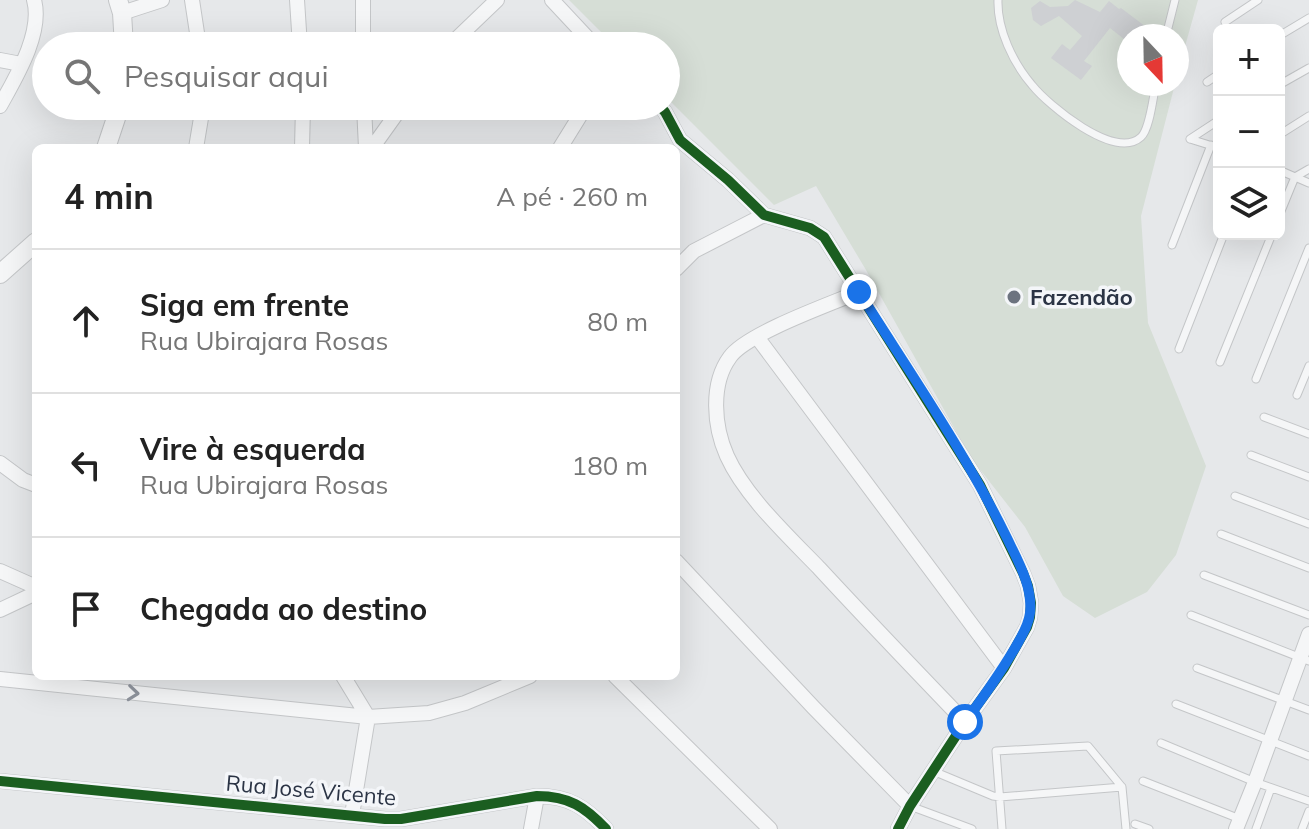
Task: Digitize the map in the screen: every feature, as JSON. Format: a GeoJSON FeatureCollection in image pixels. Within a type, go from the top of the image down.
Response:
{"type":"FeatureCollection","features":[{"type":"Feature","properties":{"kind":"street"},"geometry":{"type":"LineString","coordinates":[[0,106],[21,64],[36,19],[34,0]]}},
{"type":"Feature","properties":{"kind":"street"},"geometry":{"type":"LineString","coordinates":[[123,32],[120,7],[162,0]]}},
{"type":"Feature","properties":{"kind":"street"},"geometry":{"type":"LineString","coordinates":[[192,0],[197,32]]}},
{"type":"Feature","properties":{"kind":"street"},"geometry":{"type":"LineString","coordinates":[[297,0],[299,32]]}},
{"type":"Feature","properties":{"kind":"street"},"geometry":{"type":"LineString","coordinates":[[363,0],[363,32]]}},
{"type":"Feature","properties":{"kind":"street"},"geometry":{"type":"LineString","coordinates":[[464,32],[497,0]]}},
{"type":"Feature","properties":{"kind":"street"},"geometry":{"type":"LineString","coordinates":[[552,0],[582,32]]}},
{"type":"Feature","properties":{"kind":"street"},"geometry":{"type":"LineString","coordinates":[[0,60],[21,64]]}},
{"type":"Feature","properties":{"kind":"street"},"geometry":{"type":"LineString","coordinates":[[107,144],[115,120]]}},
{"type":"Feature","properties":{"kind":"street"},"geometry":{"type":"LineString","coordinates":[[197,144],[201,120]]}},
{"type":"Feature","properties":{"kind":"street"},"geometry":{"type":"LineString","coordinates":[[302,144],[303,120]]}},
{"type":"Feature","properties":{"kind":"street"},"geometry":{"type":"LineString","coordinates":[[365,120],[366,144]]}},
{"type":"Feature","properties":{"kind":"street"},"geometry":{"type":"LineString","coordinates":[[375,144],[392,120]]}},
{"type":"Feature","properties":{"kind":"street"},"geometry":{"type":"LineString","coordinates":[[562,144],[577,120]]}},
{"type":"Feature","properties":{"kind":"street"},"geometry":{"type":"LineString","coordinates":[[667,120],[678,144]]}},
{"type":"Feature","properties":{"kind":"street"},"geometry":{"type":"LineString","coordinates":[[680,145],[728,180],[764,215],[818,232],[824,237],[980,485],[1028,586],[1030,617],[1004,668],[965,722],[898,829]]}},
{"type":"Feature","properties":{"kind":"street"},"geometry":{"type":"LineString","coordinates":[[680,265],[694,251],[764,215]]}},
{"type":"Feature","properties":{"kind":"street"},"geometry":{"type":"LineString","coordinates":[[0,274],[32,246]]}},
{"type":"Feature","properties":{"kind":"street"},"geometry":{"type":"LineString","coordinates":[[859,292],[736,349],[724,367],[719,384],[716,420],[719,436],[732,467],[780,528],[965,722]]}},
{"type":"Feature","properties":{"kind":"street"},"geometry":{"type":"LineString","coordinates":[[757,337],[1004,668]]}},
{"type":"Feature","properties":{"kind":"street"},"geometry":{"type":"LineString","coordinates":[[0,463],[32,483]]}},
{"type":"Feature","properties":{"kind":"street"},"geometry":{"type":"LineString","coordinates":[[680,565],[910,806]]}},
{"type":"Feature","properties":{"kind":"street"},"geometry":{"type":"LineString","coordinates":[[0,571],[32,588]]}},
{"type":"Feature","properties":{"kind":"street"},"geometry":{"type":"LineString","coordinates":[[0,610],[32,592]]}},
{"type":"Feature","properties":{"kind":"street"},"geometry":{"type":"LineString","coordinates":[[1238,824],[1284,700],[1305,659],[1309,634]]}},
{"type":"Feature","properties":{"kind":"street"},"geometry":{"type":"LineString","coordinates":[[0,679],[368,717],[429,713],[465,703],[520,680]]}},
{"type":"Feature","properties":{"kind":"street"},"geometry":{"type":"LineString","coordinates":[[345,680],[368,717],[352,815]]}},
{"type":"Feature","properties":{"kind":"street"},"geometry":{"type":"LineString","coordinates":[[619,680],[770,829]]}},
{"type":"Feature","properties":{"kind":"street","name":"Rua José Vicente"},"geometry":{"type":"LineString","coordinates":[[0,781],[385,819],[550,796],[576,803],[606,829]]}},
{"type":"Feature","properties":{"kind":"street"},"geometry":{"type":"LineString","coordinates":[[531,829],[537,796]]}},
{"type":"Feature","properties":{"kind":"lane"},"geometry":{"type":"LineString","coordinates":[[998,0],[1007,42],[1032,85],[1082,127],[1103,138],[1123,143],[1138,139],[1146,130],[1153,96]]}},
{"type":"Feature","properties":{"kind":"lane"},"geometry":{"type":"LineString","coordinates":[[1169,24],[1175,0]]}},
{"type":"Feature","properties":{"kind":"lane"},"geometry":{"type":"LineString","coordinates":[[1225,22],[1258,0]]}},
{"type":"Feature","properties":{"kind":"lane"},"geometry":{"type":"LineString","coordinates":[[1285,32],[1309,18]]}},
{"type":"Feature","properties":{"kind":"lane"},"geometry":{"type":"LineString","coordinates":[[1285,82],[1309,68]]}},
{"type":"Feature","properties":{"kind":"lane"},"geometry":{"type":"LineString","coordinates":[[1207,82],[1213,78]]}},
{"type":"Feature","properties":{"kind":"lane"},"geometry":{"type":"LineString","coordinates":[[1285,131],[1309,116]]}},
{"type":"Feature","properties":{"kind":"lane"},"geometry":{"type":"LineString","coordinates":[[1213,124],[1190,139],[1213,145]]}},
{"type":"Feature","properties":{"kind":"lane"},"geometry":{"type":"LineString","coordinates":[[1172,245],[1213,151]]}},
{"type":"Feature","properties":{"kind":"lane"},"geometry":{"type":"LineString","coordinates":[[1285,201],[1295,177],[1309,169]]}},
{"type":"Feature","properties":{"kind":"lane"},"geometry":{"type":"LineString","coordinates":[[1285,173],[1309,183]]}},
{"type":"Feature","properties":{"kind":"lane"},"geometry":{"type":"LineString","coordinates":[[1179,349],[1222,240]]}},
{"type":"Feature","properties":{"kind":"lane"},"geometry":{"type":"LineString","coordinates":[[1220,362],[1270,240]]}},
{"type":"Feature","properties":{"kind":"lane"},"geometry":{"type":"LineString","coordinates":[[1256,379],[1309,248]]}},
{"type":"Feature","properties":{"kind":"lane"},"geometry":{"type":"LineString","coordinates":[[1297,395],[1309,366]]}},
{"type":"Feature","properties":{"kind":"lane"},"geometry":{"type":"LineString","coordinates":[[1264,417],[1309,434]]}},
{"type":"Feature","properties":{"kind":"lane"},"geometry":{"type":"LineString","coordinates":[[1251,455],[1309,477]]}},
{"type":"Feature","properties":{"kind":"lane"},"geometry":{"type":"LineString","coordinates":[[1235,496],[1309,524]]}},
{"type":"Feature","properties":{"kind":"lane"},"geometry":{"type":"LineString","coordinates":[[1221,534],[1309,568]]}},
{"type":"Feature","properties":{"kind":"lane"},"geometry":{"type":"LineString","coordinates":[[1204,575],[1309,615]]}},
{"type":"Feature","properties":{"kind":"lane"},"geometry":{"type":"LineString","coordinates":[[1191,615],[1305,659]]}},
{"type":"Feature","properties":{"kind":"lane"},"geometry":{"type":"LineString","coordinates":[[1197,668],[1309,710]]}},
{"type":"Feature","properties":{"kind":"lane"},"geometry":{"type":"LineString","coordinates":[[1176,704],[1309,756]]}},
{"type":"Feature","properties":{"kind":"lane"},"geometry":{"type":"LineString","coordinates":[[1161,743],[1309,801]]}},
{"type":"Feature","properties":{"kind":"lane"},"geometry":{"type":"LineString","coordinates":[[1002,829],[996,751],[1088,746],[1122,787],[1126,829]]}},
{"type":"Feature","properties":{"kind":"lane"},"geometry":{"type":"LineString","coordinates":[[933,771],[1000,797],[1122,787]]}},
{"type":"Feature","properties":{"kind":"lane"},"geometry":{"type":"LineString","coordinates":[[1143,781],[1238,824]]}},
{"type":"Feature","properties":{"kind":"lane"},"geometry":{"type":"LineString","coordinates":[[1256,829],[1271,788]]}},
{"type":"Feature","properties":{"kind":"lane"},"geometry":{"type":"LineString","coordinates":[[910,806],[972,829]]}},
{"type":"Feature","properties":{"kind":"lane"},"geometry":{"type":"LineString","coordinates":[[1302,829],[1309,811]]}},
{"type":"Feature","properties":{"kind":"lane"},"geometry":{"type":"LineString","coordinates":[[1135,824],[1149,829]]}},
{"type":"Feature","properties":{"kind":"shaded area","name":"Fazendão"},"geometry":{"type":"Polygon","coordinates":[[[569,0],[1198,0],[1189,32],[1189,24],[1117,24],[1117,96],[1172,96],[1141,216],[1148,323],[1206,466],[1176,555],[1147,592],[1095,618],[1063,596],[1025,527],[971,458],[816,186],[774,205],[680,111],[680,32],[601,32],[569,0]]]}},
{"type":"Feature","properties":{"kind":"building"},"geometry":{"type":"Polygon","coordinates":[[[1075,0],[1100,12],[1109,1],[1142,24],[1117,24],[1117,34],[1110,28],[1084,61],[1092,66],[1081,80],[1051,58],[1062,44],[1070,50],[1082,36],[1059,16],[1041,26],[1033,20],[1031,8],[1040,1],[1050,7],[1068,6],[1075,0]]]}},
{"type":"Feature","properties":{"kind":"cycle path"},"geometry":{"type":"LineString","coordinates":[[669,120],[680,140],[764,215],[810,228],[824,237],[980,485],[1028,586],[1031,603],[1027,627],[1004,668],[965,722],[898,829]]}},
{"type":"Feature","properties":{"kind":"cycle path"},"geometry":{"type":"LineString","coordinates":[[0,781],[385,819],[537,796],[576,804],[606,829]]}},
{"type":"Feature","properties":{"kind":"place","name":"Fazendão"},"geometry":{"type":"Point","coordinates":[1014,297]}},
{"type":"Feature","properties":{"kind":"route"},"geometry":{"type":"LineString","coordinates":[[859,292],[980,485],[1028,586],[1031,603],[1027,627],[1004,668],[965,722]]}}]}
